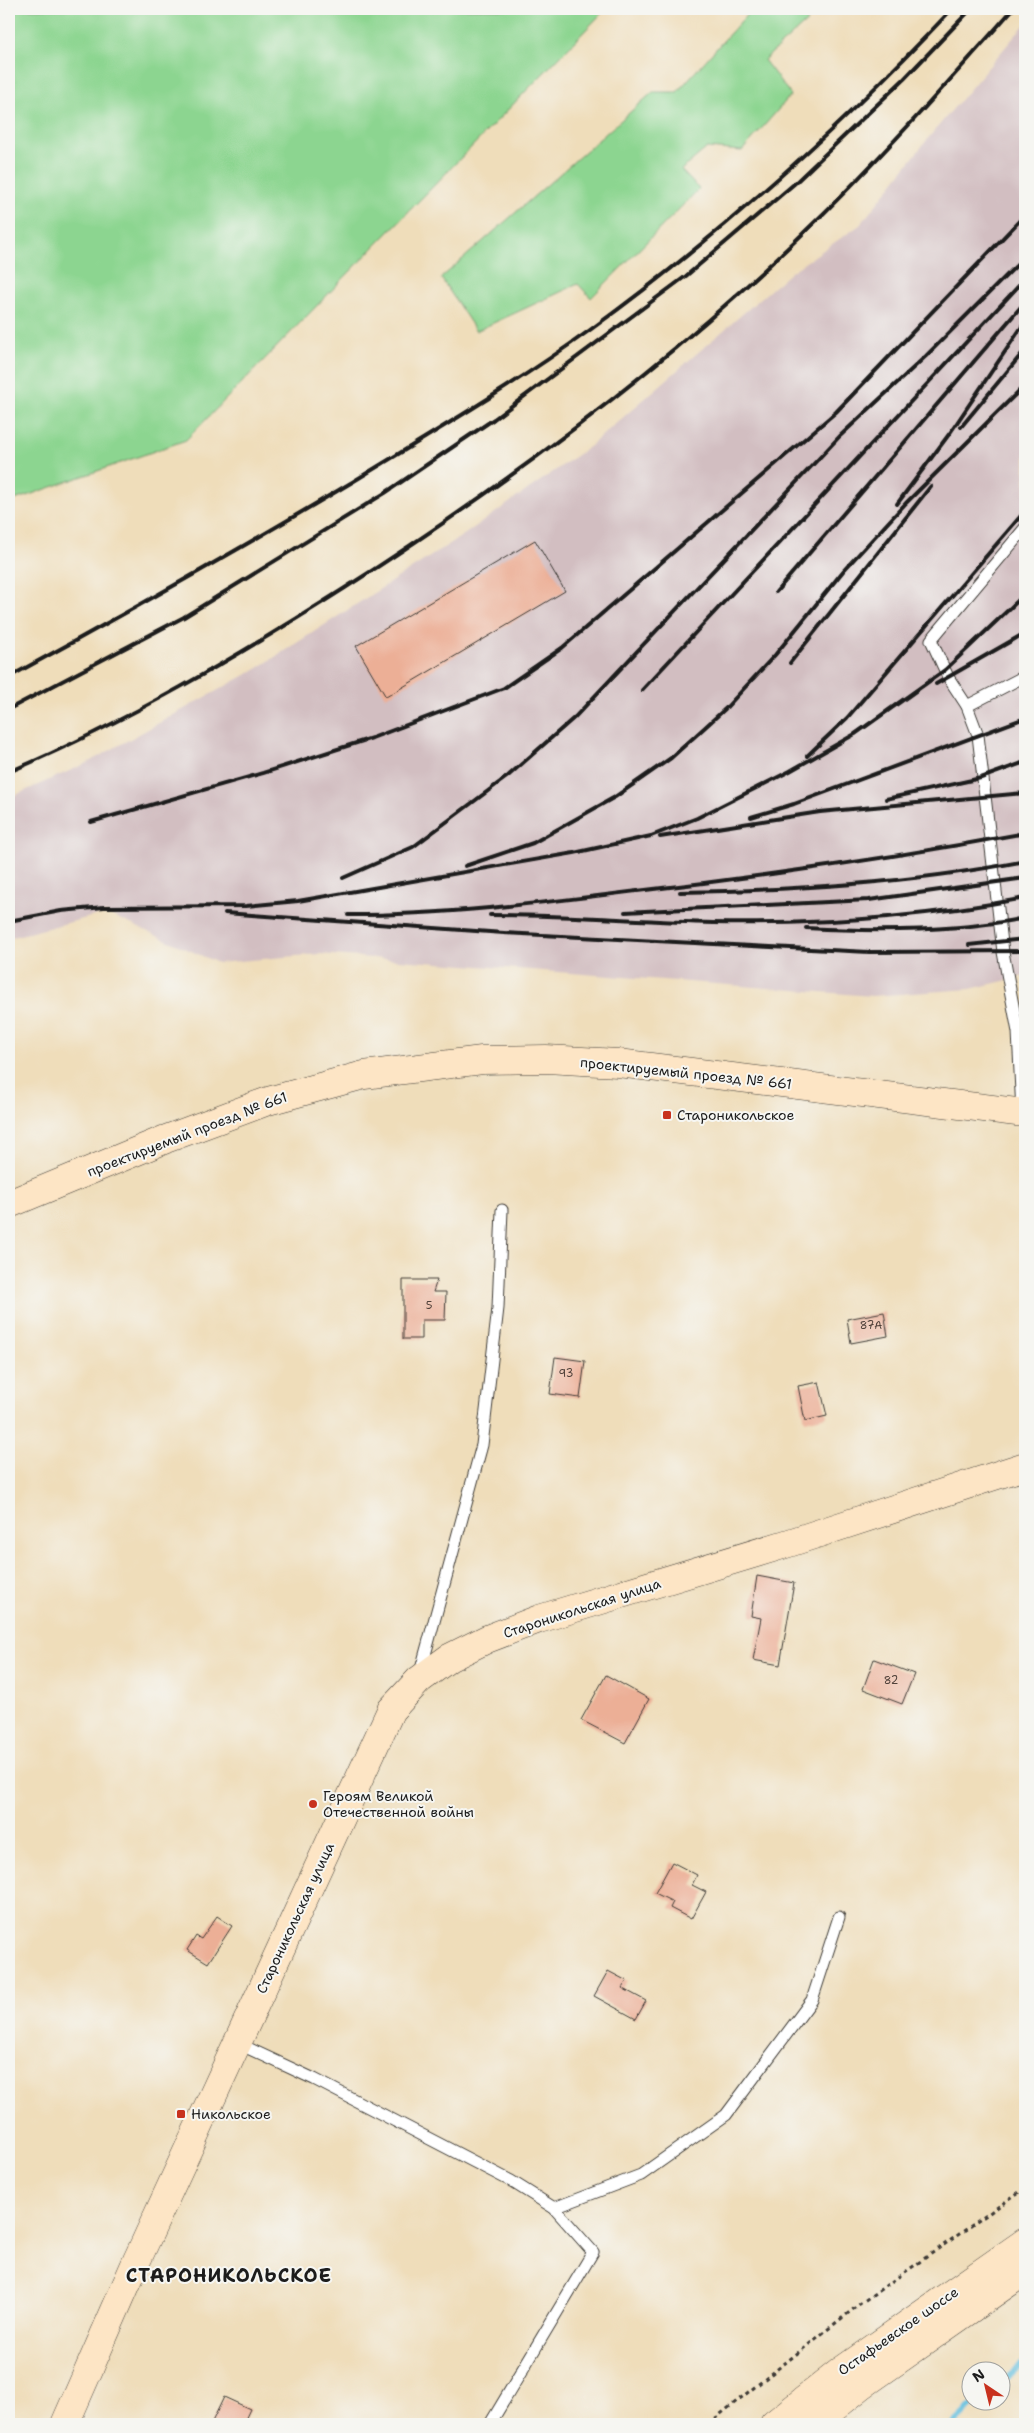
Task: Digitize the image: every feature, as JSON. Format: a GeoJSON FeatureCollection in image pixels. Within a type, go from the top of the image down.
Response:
{"type":"FeatureCollection","features":[{"type":"Feature","properties":{"kind":"main road","name":"проектируемый проезд № 661"},"geometry":{"type":"LineString","coordinates":[[9,1204],[166,1139],[268,1101],[364,1075],[482,1060],[546,1059],[618,1063],[1024,1113]]}},
{"type":"Feature","properties":{"kind":"main road","name":"Староникольская улица"},"geometry":{"type":"LineString","coordinates":[[65,2424],[137,2260],[391,1710],[419,1680],[457,1654],[487,1639],[539,1619],[790,1543],[1025,1466]]}},
{"type":"Feature","properties":{"kind":"main road","name":"Остафьевское шоссе"},"geometry":{"type":"LineString","coordinates":[[774,2424],[841,2371],[1025,2242]]}},
{"type":"Feature","properties":{"kind":"main road","name":"Остафьевское шоссе"},"geometry":{"type":"LineString","coordinates":[[814,2424],[861,2386],[1025,2271]]}},
{"type":"Feature","properties":{"kind":"lane"},"geometry":{"type":"LineString","coordinates":[[1024,1113],[1018,1032],[1002,952],[978,735],[967,706],[948,677],[931,640],[1025,528]]}},
{"type":"Feature","properties":{"kind":"lane"},"geometry":{"type":"LineString","coordinates":[[967,706],[1025,676]]}},
{"type":"Feature","properties":{"kind":"lane"},"geometry":{"type":"LineString","coordinates":[[419,1680],[482,1445],[498,1308],[502,1210]]}},
{"type":"Feature","properties":{"kind":"lane"},"geometry":{"type":"LineString","coordinates":[[554,2208],[642,2175],[726,2115],[812,2000],[839,1917]]}},
{"type":"Feature","properties":{"kind":"lane"},"geometry":{"type":"LineString","coordinates":[[237,2043],[314,2079],[510,2181],[554,2208],[593,2252],[490,2424]]}},
{"type":"Feature","properties":{"kind":"path"},"geometry":{"type":"LineString","coordinates":[[708,2424],[861,2302],[1025,2188]]}},
{"type":"Feature","properties":{"kind":"shaded area"},"geometry":{"type":"Polygon","coordinates":[[[1025,24],[1025,976],[970,989],[872,996],[319,954],[218,963],[106,913],[9,938],[9,798],[87,763],[258,668],[465,534],[590,446],[791,272],[860,225],[930,136],[1025,24]]]}},
{"type":"Feature","properties":{"kind":"green space"},"geometry":{"type":"Polygon","coordinates":[[[9,9],[606,9],[186,440],[9,502],[9,9]]]}},
{"type":"Feature","properties":{"kind":"green space"},"geometry":{"type":"Polygon","coordinates":[[[752,9],[821,9],[764,60],[791,95],[742,151],[707,148],[681,170],[699,189],[591,298],[578,284],[476,331],[441,278],[653,92],[677,92],[752,9]]]}},
{"type":"Feature","properties":{"kind":"building"},"geometry":{"type":"Polygon","coordinates":[[[535,540],[565,591],[386,697],[356,646],[535,540]]]}},
{"type":"Feature","properties":{"kind":"building"},"geometry":{"type":"Polygon","coordinates":[[[403,1280],[437,1280],[433,1292],[446,1292],[445,1320],[422,1320],[422,1339],[403,1339],[403,1280]]]}},
{"type":"Feature","properties":{"kind":"building"},"geometry":{"type":"Polygon","coordinates":[[[884,1312],[888,1336],[851,1343],[847,1319],[884,1312]]]}},
{"type":"Feature","properties":{"kind":"building"},"geometry":{"type":"Polygon","coordinates":[[[555,1357],[585,1361],[580,1398],[550,1394],[555,1357]]]}},
{"type":"Feature","properties":{"kind":"building"},"geometry":{"type":"Polygon","coordinates":[[[819,1382],[827,1416],[805,1421],[798,1386],[819,1382]]]}},
{"type":"Feature","properties":{"kind":"building"},"geometry":{"type":"Polygon","coordinates":[[[757,1576],[794,1583],[780,1665],[753,1660],[761,1618],[751,1616],[757,1576]]]}},
{"type":"Feature","properties":{"kind":"building"},"geometry":{"type":"Polygon","coordinates":[[[874,1659],[914,1674],[902,1704],[863,1689],[874,1659]]]}},
{"type":"Feature","properties":{"kind":"building"},"geometry":{"type":"Polygon","coordinates":[[[606,1675],[649,1699],[625,1743],[581,1720],[606,1675]]]}},
{"type":"Feature","properties":{"kind":"building"},"geometry":{"type":"Polygon","coordinates":[[[672,1862],[697,1875],[692,1885],[706,1892],[691,1919],[670,1908],[673,1902],[655,1893],[672,1862]]]}},
{"type":"Feature","properties":{"kind":"building"},"geometry":{"type":"Polygon","coordinates":[[[217,1916],[232,1926],[208,1963],[187,1950],[196,1936],[201,1939],[217,1916]]]}},
{"type":"Feature","properties":{"kind":"building"},"geometry":{"type":"Polygon","coordinates":[[[608,1971],[627,1981],[622,1988],[646,2001],[636,2019],[594,1996],[608,1971]]]}},
{"type":"Feature","properties":{"kind":"building"},"geometry":{"type":"Polygon","coordinates":[[[224,2397],[250,2409],[243,2424],[211,2424],[224,2397]]]}},
{"type":"Feature","properties":{"kind":"waterway"},"geometry":{"type":"LineString","coordinates":[[1012,2373],[1025,2362]]}},
{"type":"Feature","properties":{"kind":"waterway"},"geometry":{"type":"LineString","coordinates":[[954,2424],[969,2410]]}},
{"type":"Feature","properties":{"kind":"railway"},"geometry":{"type":"LineString","coordinates":[[9,677],[182,581],[354,481],[503,389],[590,330],[639,294],[733,218],[867,96],[952,9]]}},
{"type":"Feature","properties":{"kind":"railway"},"geometry":{"type":"LineString","coordinates":[[9,709],[184,617],[385,493],[494,419],[686,276],[794,184],[904,79],[971,9]]}},
{"type":"Feature","properties":{"kind":"railway"},"geometry":{"type":"LineString","coordinates":[[9,772],[96,732],[180,687],[263,639],[408,547],[471,504],[593,414],[710,318],[822,215],[896,139],[1013,9]]}},
{"type":"Feature","properties":{"kind":"railway"},"geometry":{"type":"LineString","coordinates":[[91,822],[263,773],[372,738],[504,688],[562,648],[836,412],[1025,215]]}},
{"type":"Feature","properties":{"kind":"railway"},"geometry":{"type":"LineString","coordinates":[[343,878],[413,847],[508,776],[575,717],[840,436],[926,356],[1025,257]]}},
{"type":"Feature","properties":{"kind":"railway"},"geometry":{"type":"LineString","coordinates":[[642,690],[1025,279]]}},
{"type":"Feature","properties":{"kind":"railway"},"geometry":{"type":"LineString","coordinates":[[776,592],[1025,302]]}},
{"type":"Feature","properties":{"kind":"railway"},"geometry":{"type":"LineString","coordinates":[[897,504],[950,433],[1025,322]]}},
{"type":"Feature","properties":{"kind":"railway"},"geometry":{"type":"LineString","coordinates":[[961,427],[1025,350]]}},
{"type":"Feature","properties":{"kind":"railway"},"geometry":{"type":"LineString","coordinates":[[465,866],[533,843],[615,797],[671,758],[725,709],[775,655],[844,570],[906,503],[1025,385]]}},
{"type":"Feature","properties":{"kind":"railway"},"geometry":{"type":"LineString","coordinates":[[790,663],[931,486]]}},
{"type":"Feature","properties":{"kind":"railway"},"geometry":{"type":"LineString","coordinates":[[807,756],[847,718],[1025,511]]}},
{"type":"Feature","properties":{"kind":"railway"},"geometry":{"type":"LineString","coordinates":[[9,921],[61,911],[104,907],[246,906],[298,901],[574,853],[651,836],[697,818],[790,771],[855,734],[945,670],[1025,594]]}},
{"type":"Feature","properties":{"kind":"railway"},"geometry":{"type":"LineString","coordinates":[[936,684],[1025,633]]}},
{"type":"Feature","properties":{"kind":"railway"},"geometry":{"type":"LineString","coordinates":[[751,817],[794,804],[1025,718]]}},
{"type":"Feature","properties":{"kind":"railway"},"geometry":{"type":"LineString","coordinates":[[886,799],[981,778],[1025,762]]}},
{"type":"Feature","properties":{"kind":"railway"},"geometry":{"type":"LineString","coordinates":[[660,837],[820,812],[1025,793]]}},
{"type":"Feature","properties":{"kind":"railway"},"geometry":{"type":"LineString","coordinates":[[348,915],[457,911],[529,904],[832,865],[1025,833]]}},
{"type":"Feature","properties":{"kind":"railway"},"geometry":{"type":"LineString","coordinates":[[680,892],[853,884],[940,875],[1025,861]]}},
{"type":"Feature","properties":{"kind":"railway"},"geometry":{"type":"LineString","coordinates":[[625,912],[869,900],[1025,878]]}},
{"type":"Feature","properties":{"kind":"railway"},"geometry":{"type":"LineString","coordinates":[[490,915],[713,923],[791,923],[909,915],[1025,898]]}},
{"type":"Feature","properties":{"kind":"railway"},"geometry":{"type":"LineString","coordinates":[[225,913],[504,933],[869,952],[1025,951]]}},
{"type":"Feature","properties":{"kind":"railway"},"geometry":{"type":"LineString","coordinates":[[806,928],[916,930],[971,926],[1025,918]]}},
{"type":"Feature","properties":{"kind":"railway"},"geometry":{"type":"LineString","coordinates":[[969,945],[1025,939]]}},
{"type":"Feature","properties":{"kind":"place","name":"Староникольское"},"geometry":{"type":"Point","coordinates":[667,1115]}},
{"type":"Feature","properties":{"kind":"place","name":"Героям Великой Отечественной войны"},"geometry":{"type":"Point","coordinates":[313,1804]}},
{"type":"Feature","properties":{"kind":"place","name":"Никольское"},"geometry":{"type":"Point","coordinates":[181,2114]}},
{"type":"Feature","properties":{"kind":"district","name":"СТАРОНИКОЛЬСКОЕ"},"geometry":{"type":"Point","coordinates":[229,2275]}}]}
